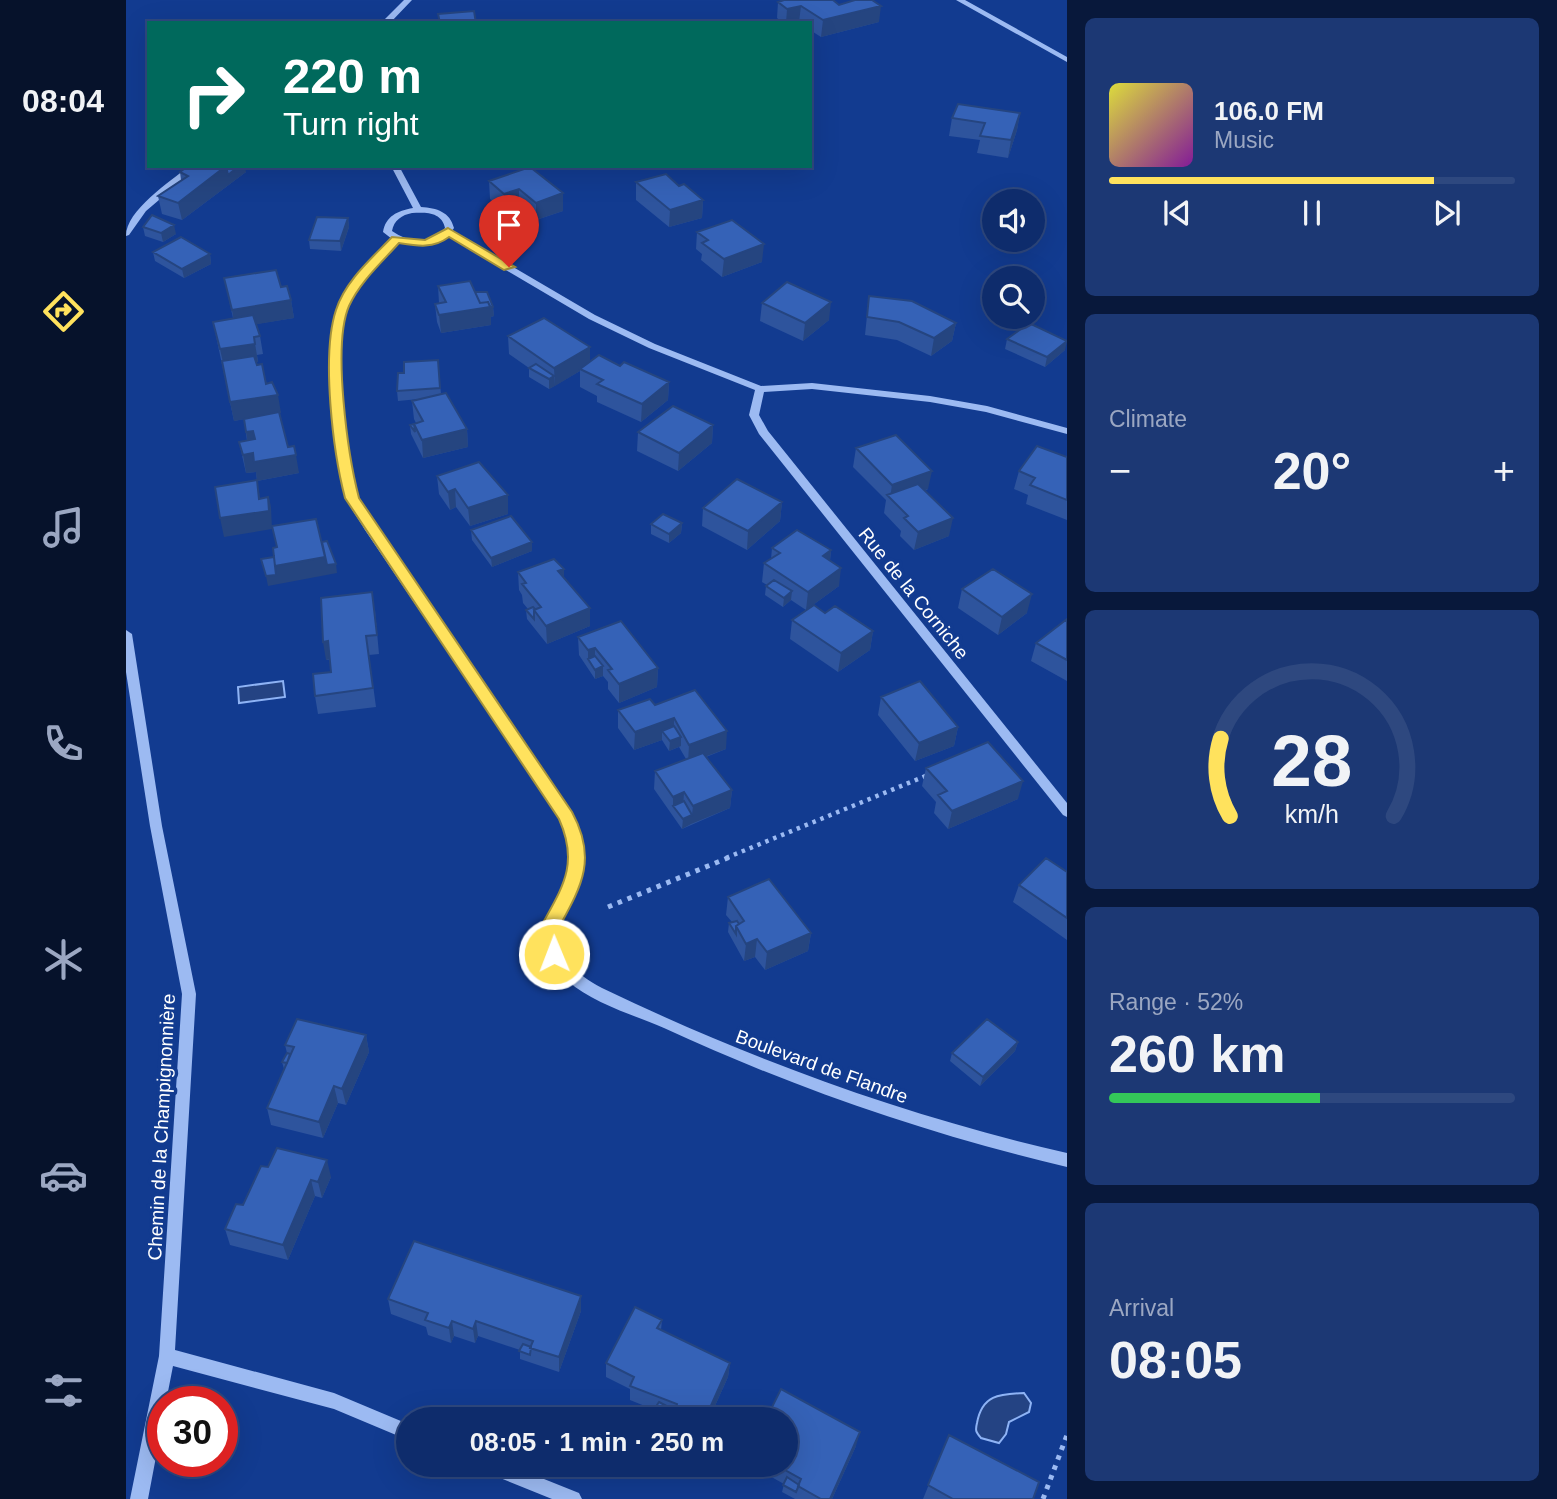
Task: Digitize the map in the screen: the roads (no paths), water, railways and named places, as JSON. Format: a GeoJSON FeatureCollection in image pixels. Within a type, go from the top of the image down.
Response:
{"type":"FeatureCollection","features":[{"type":"Feature","properties":{"kind":"street"},"geometry":{"type":"LineString","coordinates":[[387,21],[408,0]]}},
{"type":"Feature","properties":{"kind":"street"},"geometry":{"type":"LineString","coordinates":[[960,0],[1067,60]]}},
{"type":"Feature","properties":{"kind":"street"},"geometry":{"type":"LineString","coordinates":[[126,233],[143,209],[193,168]]}},
{"type":"Feature","properties":{"kind":"street"},"geometry":{"type":"LineString","coordinates":[[396,168],[418,210]]}},
{"type":"Feature","properties":{"kind":"street"},"geometry":{"type":"LineString","coordinates":[[418,210],[443,214],[449,222],[448,232],[438,240],[425,243],[396,240],[387,232],[392,219],[407,211],[418,210]]}},
{"type":"Feature","properties":{"kind":"street"},"geometry":{"type":"LineString","coordinates":[[448,232],[592,317],[652,346],[760,389],[812,386],[930,398],[987,409],[1067,431]]}},
{"type":"Feature","properties":{"kind":"street","name":"Boulevard de Flandre"},"geometry":{"type":"LineString","coordinates":[[396,240],[356,283],[342,309],[337,336],[337,378],[344,467],[352,498],[369,527],[570,826],[578,860],[573,886],[548,930],[554,954],[575,979],[741,1059],[911,1120],[1001,1146],[1067,1160]]}},
{"type":"Feature","properties":{"kind":"street","name":"Rue de la Corniche"},"geometry":{"type":"LineString","coordinates":[[760,389],[754,415],[763,432],[1067,812]]}},
{"type":"Feature","properties":{"kind":"street","name":"Chemin de la Champignonnière"},"geometry":{"type":"LineString","coordinates":[[126,634],[156,826],[189,995],[167,1356],[139,1499]]}},
{"type":"Feature","properties":{"kind":"street"},"geometry":{"type":"LineString","coordinates":[[167,1356],[334,1401],[396,1427]]}},
{"type":"Feature","properties":{"kind":"street"},"geometry":{"type":"LineString","coordinates":[[519,1477],[573,1499]]}},
{"type":"Feature","properties":{"kind":"water"},"geometry":{"type":"Polygon","coordinates":[[[283,681],[285,697],[239,703],[238,687],[283,681]]]}},
{"type":"Feature","properties":{"kind":"water"},"geometry":{"type":"Polygon","coordinates":[[[1024,1393],[1031,1403],[1029,1412],[1009,1422],[1006,1434],[999,1443],[981,1438],[976,1426],[987,1401],[1007,1394],[1024,1393]]]}}]}
